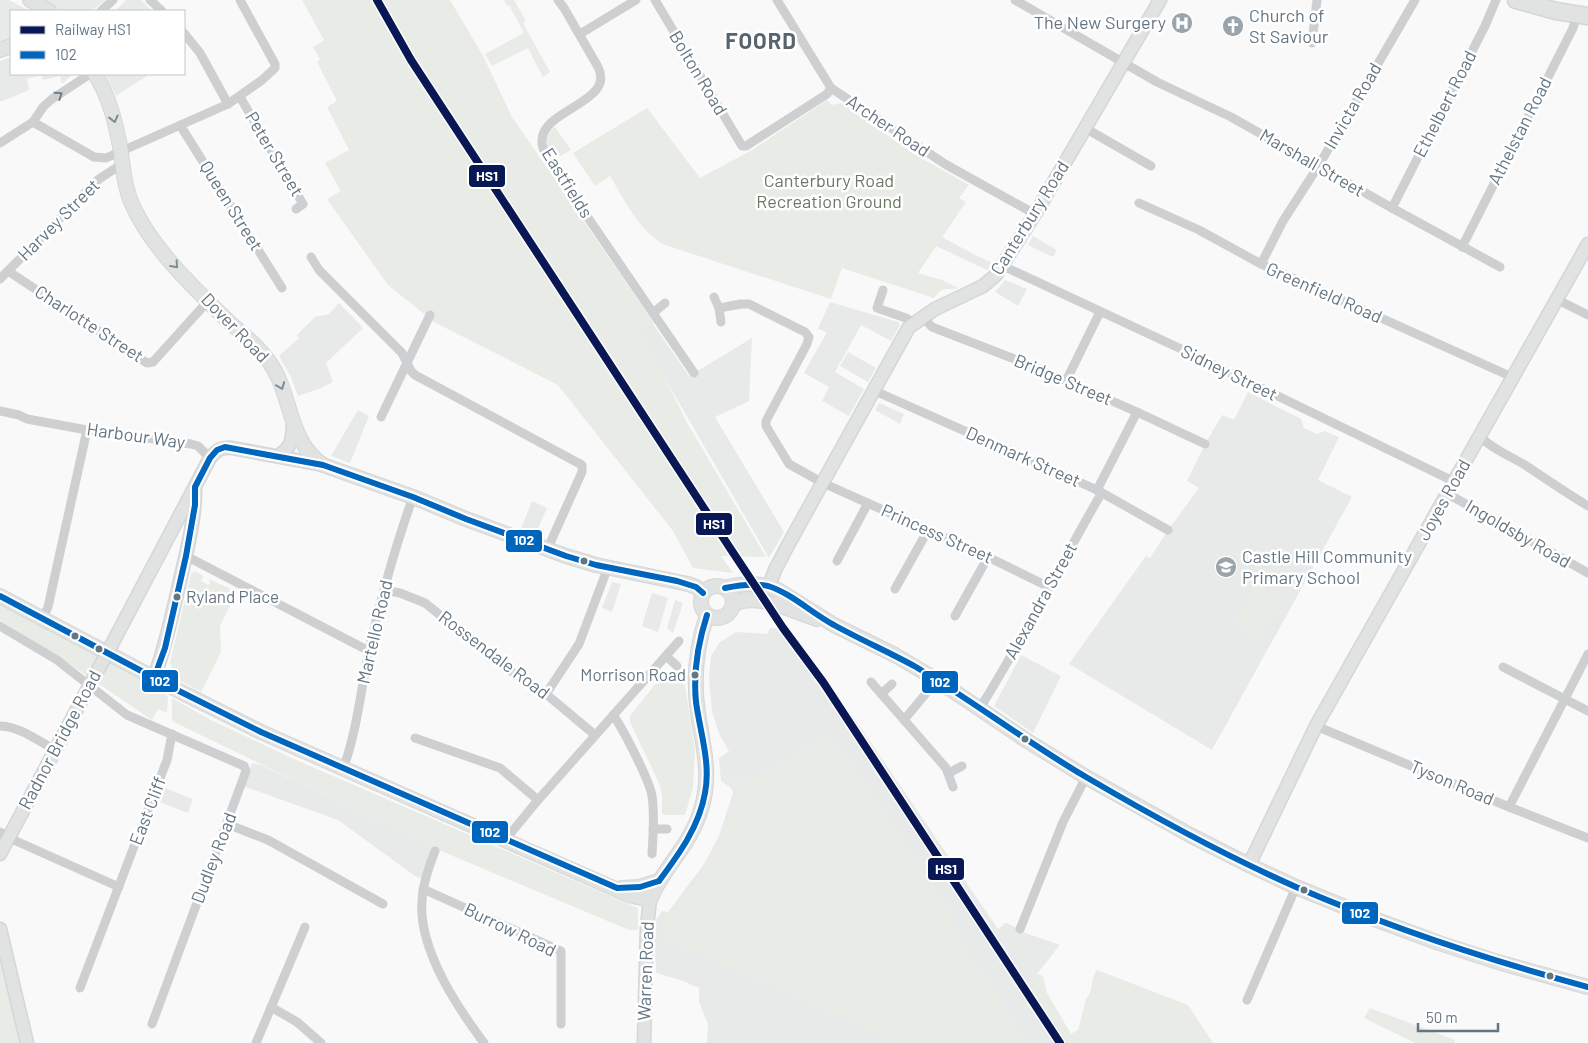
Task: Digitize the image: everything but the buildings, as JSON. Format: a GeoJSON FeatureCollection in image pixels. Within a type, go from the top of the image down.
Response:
{"type":"FeatureCollection","features":[{"type":"Feature","properties":{"kind":"highway"},"geometry":{"type":"LineString","coordinates":[[1516,0],[1556,12],[1583,16]]}},
{"type":"Feature","properties":{"kind":"main road"},"geometry":{"type":"LineString","coordinates":[[30,0],[47,10]]}},
{"type":"Feature","properties":{"kind":"main road","name":"Dover Road"},"geometry":{"type":"LineString","coordinates":[[96,75],[102,84],[112,110],[126,188],[145,229],[156,244],[208,301],[271,363],[280,382],[293,423],[308,451],[323,465],[413,497],[547,550],[608,567],[682,583],[696,587],[703,593]]}},
{"type":"Feature","properties":{"kind":"main road"},"geometry":{"type":"LineString","coordinates":[[834,625],[754,600],[741,600],[733,605],[728,614],[723,617],[712,618],[702,608],[701,598],[703,593],[716,586],[726,588],[741,584],[770,586],[798,601],[834,625],[895,655],[937,680],[1029,742],[1086,777],[1190,835],[1249,865],[1296,887],[1439,943],[1501,963],[1588,986]]}},
{"type":"Feature","properties":{"kind":"main road"},"geometry":{"type":"LineString","coordinates":[[726,588],[732,596],[733,605]]}},
{"type":"Feature","properties":{"kind":"main road"},"geometry":{"type":"LineString","coordinates":[[0,596],[154,678],[262,732],[618,888],[629,895],[650,900],[659,881],[692,832],[699,816],[705,792],[707,770],[698,712],[695,668],[696,654],[707,615]]}},
{"type":"Feature","properties":{"kind":"main road"},"geometry":{"type":"LineString","coordinates":[[618,888],[640,887],[659,881]]}},
{"type":"Feature","properties":{"kind":"street"},"geometry":{"type":"LineString","coordinates":[[102,10],[113,0]]}},
{"type":"Feature","properties":{"kind":"street"},"geometry":{"type":"LineString","coordinates":[[150,0],[161,10]]}},
{"type":"Feature","properties":{"kind":"street"},"geometry":{"type":"LineString","coordinates":[[33,122],[94,157],[100,159],[121,158],[180,125],[240,97],[275,68],[275,64],[240,0]]}},
{"type":"Feature","properties":{"kind":"street","name":"Eastfields"},"geometry":{"type":"LineString","coordinates":[[558,0],[580,34],[601,73],[601,82],[593,93],[547,126],[542,138],[542,145],[552,165],[694,374]]}},
{"type":"Feature","properties":{"kind":"street"},"geometry":{"type":"LineString","coordinates":[[580,34],[636,0]]}},
{"type":"Feature","properties":{"kind":"street","name":"Bolton Road"},"geometry":{"type":"LineString","coordinates":[[655,0],[742,146],[746,146],[762,137],[832,88]]}},
{"type":"Feature","properties":{"kind":"street","name":"Archer Road"},"geometry":{"type":"LineString","coordinates":[[777,0],[832,88],[945,164],[1035,214]]}},
{"type":"Feature","properties":{"kind":"street","name":"Marshall Street"},"geometry":{"type":"LineString","coordinates":[[1015,0],[1157,82],[1220,111],[1500,267]]}},
{"type":"Feature","properties":{"kind":"street","name":"Canterbury Road"},"geometry":{"type":"LineString","coordinates":[[918,320],[935,309],[983,286],[1003,266],[1160,0]]}},
{"type":"Feature","properties":{"kind":"street"},"geometry":{"type":"LineString","coordinates":[[1312,43],[1317,0]]}},
{"type":"Feature","properties":{"kind":"street","name":"Invicta Road"},"geometry":{"type":"LineString","coordinates":[[1261,264],[1283,221],[1415,0]]}},
{"type":"Feature","properties":{"kind":"street","name":"Ethelbert Road"},"geometry":{"type":"LineString","coordinates":[[1392,208],[1485,26],[1496,0]]}},
{"type":"Feature","properties":{"kind":"street","name":"Athelstan Road"},"geometry":{"type":"LineString","coordinates":[[1462,247],[1572,28],[1583,16]]}},
{"type":"Feature","properties":{"kind":"street"},"geometry":{"type":"LineString","coordinates":[[185,34],[200,53],[228,104]]}},
{"type":"Feature","properties":{"kind":"street"},"geometry":{"type":"LineString","coordinates":[[0,143],[33,122],[43,107],[52,99],[88,75]]}},
{"type":"Feature","properties":{"kind":"street","name":"Peter Street"},"geometry":{"type":"LineString","coordinates":[[240,97],[303,204],[296,209]]}},
{"type":"Feature","properties":{"kind":"street","name":"Queen Street"},"geometry":{"type":"LineString","coordinates":[[180,125],[282,288]]}},
{"type":"Feature","properties":{"kind":"street"},"geometry":{"type":"LineString","coordinates":[[1085,128],[1151,166]]}},
{"type":"Feature","properties":{"kind":"street","name":"Harvey Street"},"geometry":{"type":"LineString","coordinates":[[0,279],[121,158]]}},
{"type":"Feature","properties":{"kind":"street","name":"Greenfield Road"},"geometry":{"type":"LineString","coordinates":[[1139,203],[1199,230],[1261,264],[1512,377]]}},
{"type":"Feature","properties":{"kind":"street","name":"Joyes Road"},"geometry":{"type":"LineString","coordinates":[[1249,865],[1316,726],[1588,244]]}},
{"type":"Feature","properties":{"kind":"street"},"geometry":{"type":"LineString","coordinates":[[310,257],[319,270],[402,353],[407,365],[415,375],[582,465],[582,472],[547,550]]}},
{"type":"Feature","properties":{"kind":"street","name":"Sidney Street"},"geometry":{"type":"LineString","coordinates":[[1003,266],[1455,482]]}},
{"type":"Feature","properties":{"kind":"street","name":"Charlotte Street"},"geometry":{"type":"LineString","coordinates":[[8,271],[148,363],[153,362],[208,301]]}},
{"type":"Feature","properties":{"kind":"street","name":"Bridge Street"},"geometry":{"type":"LineString","coordinates":[[883,290],[877,308],[918,320],[1066,381],[1205,444]]}},
{"type":"Feature","properties":{"kind":"street"},"geometry":{"type":"LineString","coordinates":[[714,296],[719,308],[721,322]]}},
{"type":"Feature","properties":{"kind":"street"},"geometry":{"type":"LineString","coordinates":[[1558,300],[1588,315]]}},
{"type":"Feature","properties":{"kind":"street"},"geometry":{"type":"LineString","coordinates":[[653,313],[665,304]]}},
{"type":"Feature","properties":{"kind":"street","name":"Princess Street"},"geometry":{"type":"LineString","coordinates":[[719,308],[749,304],[805,332],[810,337],[766,421],[766,426],[789,464],[868,504],[988,557],[1049,587]]}},
{"type":"Feature","properties":{"kind":"street"},"geometry":{"type":"LineString","coordinates":[[1066,381],[1100,312]]}},
{"type":"Feature","properties":{"kind":"street"},"geometry":{"type":"LineString","coordinates":[[381,417],[430,315]]}},
{"type":"Feature","properties":{"kind":"street"},"geometry":{"type":"LineString","coordinates":[[770,586],[775,570],[788,545],[875,390],[918,320]]}},
{"type":"Feature","properties":{"kind":"street","name":"Denmark Street"},"geometry":{"type":"LineString","coordinates":[[875,390],[1099,492],[1168,530]]}},
{"type":"Feature","properties":{"kind":"street","name":"Harbour Way"},"geometry":{"type":"LineString","coordinates":[[0,411],[19,415],[26,419],[86,430],[191,444],[198,446],[210,458]]}},
{"type":"Feature","properties":{"kind":"street","name":"Alexandra Street"},"geometry":{"type":"LineString","coordinates":[[980,708],[1049,587],[1099,492],[1137,412]]}},
{"type":"Feature","properties":{"kind":"street"},"geometry":{"type":"LineString","coordinates":[[278,456],[286,451],[291,443],[293,423]]}},
{"type":"Feature","properties":{"kind":"street"},"geometry":{"type":"LineString","coordinates":[[43,618],[48,607],[86,430]]}},
{"type":"Feature","properties":{"kind":"street"},"geometry":{"type":"LineString","coordinates":[[1479,436],[1485,442],[1526,465],[1558,488],[1588,506]]}},
{"type":"Feature","properties":{"kind":"street"},"geometry":{"type":"LineString","coordinates":[[210,458],[216,450],[226,447],[323,465]]}},
{"type":"Feature","properties":{"kind":"street","name":"Radnor Bridge Road"},"geometry":{"type":"LineString","coordinates":[[0,854],[4,835],[55,750],[210,458]]}},
{"type":"Feature","properties":{"kind":"street"},"geometry":{"type":"LineString","coordinates":[[154,678],[164,648],[186,556],[195,505],[195,487]]}},
{"type":"Feature","properties":{"kind":"street","name":"Ingoldsby Road"},"geometry":{"type":"LineString","coordinates":[[1448,494],[1588,574]]}},
{"type":"Feature","properties":{"kind":"street","name":"Martello Road"},"geometry":{"type":"LineString","coordinates":[[343,769],[349,752],[369,651],[384,590],[394,552],[413,497]]}},
{"type":"Feature","properties":{"kind":"street"},"geometry":{"type":"LineString","coordinates":[[837,561],[868,504]]}},
{"type":"Feature","properties":{"kind":"street"},"geometry":{"type":"LineString","coordinates":[[895,589],[928,530]]}},
{"type":"Feature","properties":{"kind":"street"},"geometry":{"type":"LineString","coordinates":[[170,533],[189,541]]}},
{"type":"Feature","properties":{"kind":"street"},"geometry":{"type":"LineString","coordinates":[[186,556],[369,651]]}},
{"type":"Feature","properties":{"kind":"street"},"geometry":{"type":"LineString","coordinates":[[956,616],[988,557]]}},
{"type":"Feature","properties":{"kind":"street"},"geometry":{"type":"LineString","coordinates":[[546,694],[579,644],[608,567]]}},
{"type":"Feature","properties":{"kind":"street","name":"Rossendale Road"},"geometry":{"type":"LineString","coordinates":[[384,590],[425,603],[506,668],[546,694],[595,735]]}},
{"type":"Feature","properties":{"kind":"street"},"geometry":{"type":"LineString","coordinates":[[0,626],[57,660],[126,715],[172,734]]}},
{"type":"Feature","properties":{"kind":"street"},"geometry":{"type":"LineString","coordinates":[[506,839],[538,800],[679,641]]}},
{"type":"Feature","properties":{"kind":"street"},"geometry":{"type":"LineString","coordinates":[[1510,807],[1588,654]]}},
{"type":"Feature","properties":{"kind":"street"},"geometry":{"type":"LineString","coordinates":[[666,656],[677,666]]}},
{"type":"Feature","properties":{"kind":"street"},"geometry":{"type":"LineString","coordinates":[[1502,667],[1588,711]]}},
{"type":"Feature","properties":{"kind":"street"},"geometry":{"type":"LineString","coordinates":[[904,720],[937,680]]}},
{"type":"Feature","properties":{"kind":"street"},"geometry":{"type":"LineString","coordinates":[[871,682],[949,773],[953,787]]}},
{"type":"Feature","properties":{"kind":"street"},"geometry":{"type":"LineString","coordinates":[[881,694],[892,684]]}},
{"type":"Feature","properties":{"kind":"street"},"geometry":{"type":"LineString","coordinates":[[613,716],[617,720],[651,792],[652,854]]}},
{"type":"Feature","properties":{"kind":"street"},"geometry":{"type":"LineString","coordinates":[[0,726],[12,727],[22,731],[55,750]]}},
{"type":"Feature","properties":{"kind":"street","name":"Tyson Road"},"geometry":{"type":"LineString","coordinates":[[1316,726],[1588,838]]}},
{"type":"Feature","properties":{"kind":"street","name":"Dudley Road"},"geometry":{"type":"LineString","coordinates":[[152,1024],[246,770],[244,766],[172,734]]}},
{"type":"Feature","properties":{"kind":"street","name":"East Cliff"},"geometry":{"type":"LineString","coordinates":[[80,988],[167,760],[172,734]]}},
{"type":"Feature","properties":{"kind":"street"},"geometry":{"type":"LineString","coordinates":[[415,738],[500,768],[538,800]]}},
{"type":"Feature","properties":{"kind":"street"},"geometry":{"type":"LineString","coordinates":[[949,773],[962,766]]}},
{"type":"Feature","properties":{"kind":"street"},"geometry":{"type":"LineString","coordinates":[[1020,929],[1063,822],[1086,777]]}},
{"type":"Feature","properties":{"kind":"street"},"geometry":{"type":"LineString","coordinates":[[227,824],[268,840],[383,904]]}},
{"type":"Feature","properties":{"kind":"street"},"geometry":{"type":"LineString","coordinates":[[653,829],[667,830]]}},
{"type":"Feature","properties":{"kind":"street"},"geometry":{"type":"LineString","coordinates":[[4,835],[119,887]]}},
{"type":"Feature","properties":{"kind":"street"},"geometry":{"type":"LineString","coordinates":[[435,851],[426,876],[424,889],[422,914],[424,928],[436,965],[470,1024],[484,1043]]}},
{"type":"Feature","properties":{"kind":"street"},"geometry":{"type":"LineString","coordinates":[[1247,1000],[1296,887]]}},
{"type":"Feature","properties":{"kind":"street","name":"Burrow Road"},"geometry":{"type":"LineString","coordinates":[[424,889],[562,951],[561,1024]]}},
{"type":"Feature","properties":{"kind":"street","name":"Warren Road"},"geometry":{"type":"LineString","coordinates":[[644,1043],[647,926],[650,900]]}},
{"type":"Feature","properties":{"kind":"street"},"geometry":{"type":"LineString","coordinates":[[256,1043],[305,927]]}},
{"type":"Feature","properties":{"kind":"street"},"geometry":{"type":"LineString","coordinates":[[0,929],[27,1043]]}},
{"type":"Feature","properties":{"kind":"street"},"geometry":{"type":"LineString","coordinates":[[271,1007],[297,1022],[322,1043]]}},
{"type":"Feature","properties":{"kind":"shaded area"},"geometry":{"type":"Polygon","coordinates":[[[0,0],[9,0],[28,10],[10,10],[10,39],[0,43],[0,0]]]}},
{"type":"Feature","properties":{"kind":"shaded area"},"geometry":{"type":"Polygon","coordinates":[[[43,0],[105,0],[91,10],[58,10],[43,0]]]}},
{"type":"Feature","properties":{"kind":"shaded area"},"geometry":{"type":"Polygon","coordinates":[[[126,0],[141,0],[151,10],[116,10],[126,0]]]}},
{"type":"Feature","properties":{"kind":"shaded area"},"geometry":{"type":"Polygon","coordinates":[[[10,57],[10,75],[41,75],[27,79],[29,90],[0,102],[0,61],[10,57]]]}},
{"type":"Feature","properties":{"kind":"shaded area"},"geometry":{"type":"Polygon","coordinates":[[[41,75],[72,75],[62,84],[60,76],[43,80],[41,75]]]}},
{"type":"Feature","properties":{"kind":"shaded area"},"geometry":{"type":"Polygon","coordinates":[[[106,75],[148,75],[116,96],[106,75]]]}},
{"type":"Feature","properties":{"kind":"shaded area"},"geometry":{"type":"Polygon","coordinates":[[[1033,236],[1057,250],[1053,257],[1028,245],[1033,236]]]}},
{"type":"Feature","properties":{"kind":"shaded area"},"geometry":{"type":"Polygon","coordinates":[[[942,237],[993,263],[987,270],[936,246],[942,237]]]}},
{"type":"Feature","properties":{"kind":"shaded area"},"geometry":{"type":"Polygon","coordinates":[[[1005,280],[1027,289],[1018,306],[995,292],[1005,280]]]}},
{"type":"Feature","properties":{"kind":"shaded area"},"geometry":{"type":"Polygon","coordinates":[[[830,302],[898,322],[900,325],[891,341],[861,325],[835,372],[864,389],[849,416],[822,401],[829,387],[804,373],[826,334],[826,332],[818,329],[830,302]]]}},
{"type":"Feature","properties":{"kind":"shaded area"},"geometry":{"type":"Polygon","coordinates":[[[339,303],[363,328],[326,363],[333,382],[298,396],[291,377],[279,356],[299,338],[297,335],[315,317],[329,314],[339,303]]]}},
{"type":"Feature","properties":{"kind":"shaded area"},"geometry":{"type":"Polygon","coordinates":[[[644,311],[689,376],[752,338],[749,401],[715,417],[784,532],[769,558],[634,325],[644,311]]]}},
{"type":"Feature","properties":{"kind":"shaded area"},"geometry":{"type":"Polygon","coordinates":[[[848,352],[876,368],[868,382],[840,366],[848,352]]]}},
{"type":"Feature","properties":{"kind":"shaded area","name":"Castle Hill Community Primary School"},"geometry":{"type":"Polygon","coordinates":[[[1248,392],[1301,419],[1304,428],[1317,434],[1324,431],[1339,437],[1318,480],[1352,497],[1212,750],[1069,664],[1146,556],[1150,558],[1199,488],[1187,481],[1205,444],[1222,415],[1234,420],[1248,392]]]}},
{"type":"Feature","properties":{"kind":"shaded area"},"geometry":{"type":"Polygon","coordinates":[[[879,403],[904,414],[900,424],[875,410],[879,403]]]}},
{"type":"Feature","properties":{"kind":"shaded area"},"geometry":{"type":"Polygon","coordinates":[[[358,410],[369,416],[350,463],[331,456],[358,410]]]}},
{"type":"Feature","properties":{"kind":"shaded area"},"geometry":{"type":"Polygon","coordinates":[[[532,501],[547,508],[534,537],[520,531],[532,501]]]}},
{"type":"Feature","properties":{"kind":"shaded area"},"geometry":{"type":"Polygon","coordinates":[[[612,582],[621,584],[612,612],[602,608],[612,582]]]}},
{"type":"Feature","properties":{"kind":"shaded area"},"geometry":{"type":"Polygon","coordinates":[[[652,593],[668,598],[658,632],[642,626],[652,593]]]}},
{"type":"Feature","properties":{"kind":"shaded area"},"geometry":{"type":"Polygon","coordinates":[[[675,600],[683,603],[673,633],[667,628],[675,600]]]}},
{"type":"Feature","properties":{"kind":"shaded area"},"geometry":{"type":"Polygon","coordinates":[[[770,628],[788,629],[859,725],[998,929],[1005,924],[997,925],[1007,923],[1028,934],[1060,945],[1037,974],[1070,1035],[1097,1043],[707,1043],[708,1024],[699,1002],[699,988],[656,973],[656,920],[662,911],[668,912],[704,864],[719,836],[734,790],[721,781],[719,758],[729,751],[719,734],[712,711],[709,678],[711,656],[720,642],[736,632],[767,634],[770,628]]]}},
{"type":"Feature","properties":{"kind":"shaded area"},"geometry":{"type":"Polygon","coordinates":[[[1021,655],[1061,676],[1033,733],[994,706],[1021,655]]]}},
{"type":"Feature","properties":{"kind":"shaded area"},"geometry":{"type":"Polygon","coordinates":[[[252,763],[261,765],[436,848],[423,879],[415,876],[338,820],[243,786],[252,763]]]}},
{"type":"Feature","properties":{"kind":"shaded area"},"geometry":{"type":"Polygon","coordinates":[[[165,788],[193,799],[188,813],[160,802],[165,788]]]}},
{"type":"Feature","properties":{"kind":"green space"},"geometry":{"type":"Polygon","coordinates":[[[302,0],[450,0],[482,54],[512,117],[654,323],[640,333],[686,421],[766,557],[721,556],[733,573],[693,568],[673,531],[558,385],[434,322],[388,285],[327,199],[341,191],[325,163],[349,150],[327,107],[337,101],[317,62],[320,59],[313,47],[324,40],[302,0]]]}},
{"type":"Feature","properties":{"kind":"green space"},"geometry":{"type":"Polygon","coordinates":[[[504,0],[514,0],[526,21],[523,23],[550,72],[543,77],[528,48],[492,66],[485,54],[524,33],[509,5],[507,6],[504,0]]]}},
{"type":"Feature","properties":{"kind":"green space","name":"Canterbury Road Recreation Ground"},"geometry":{"type":"Polygon","coordinates":[[[827,100],[832,105],[841,103],[914,154],[969,185],[959,198],[966,202],[918,273],[942,280],[958,288],[942,290],[934,298],[842,268],[831,299],[665,245],[640,224],[610,176],[595,186],[573,153],[647,108],[700,178],[752,150],[827,100]]]}},
{"type":"Feature","properties":{"kind":"green space"},"geometry":{"type":"Polygon","coordinates":[[[555,127],[571,150],[558,157],[551,155],[547,143],[549,132],[555,127]]]}},
{"type":"Feature","properties":{"kind":"green space"},"geometry":{"type":"Polygon","coordinates":[[[195,571],[203,576],[201,581],[208,585],[210,584],[209,579],[237,592],[220,626],[221,652],[201,692],[171,676],[170,665],[173,667],[170,663],[191,574],[195,571]]]}},
{"type":"Feature","properties":{"kind":"green space"},"geometry":{"type":"Polygon","coordinates":[[[1258,585],[1283,600],[1271,618],[1246,603],[1258,585]]]}},
{"type":"Feature","properties":{"kind":"green space"},"geometry":{"type":"Polygon","coordinates":[[[0,602],[95,653],[168,696],[167,713],[158,709],[152,720],[58,656],[0,620],[0,602]]]}},
{"type":"Feature","properties":{"kind":"green space"},"geometry":{"type":"Polygon","coordinates":[[[1245,606],[1270,621],[1259,639],[1234,624],[1245,606]]]}},
{"type":"Feature","properties":{"kind":"green space"},"geometry":{"type":"Polygon","coordinates":[[[665,672],[670,672],[685,685],[695,751],[693,788],[685,815],[662,814],[662,795],[659,783],[630,722],[630,716],[665,672]]]}},
{"type":"Feature","properties":{"kind":"green space"},"geometry":{"type":"Polygon","coordinates":[[[172,698],[211,720],[294,759],[638,908],[638,930],[629,930],[427,845],[172,721],[172,698]]]}},
{"type":"Feature","properties":{"kind":"green space"},"geometry":{"type":"Polygon","coordinates":[[[830,733],[947,906],[958,939],[1028,1043],[900,1043],[661,937],[665,914],[678,907],[716,851],[729,819],[735,794],[726,782],[731,778],[752,780],[830,733]]]}},
{"type":"Feature","properties":{"kind":"green space"},"geometry":{"type":"Polygon","coordinates":[[[0,962],[21,1043],[0,1043],[0,962]]]}},
{"type":"Feature","properties":{"kind":"green space"},"geometry":{"type":"Polygon","coordinates":[[[1097,970],[1188,1005],[1213,1043],[1066,1043],[1032,989],[1033,981],[1038,974],[1043,976],[1047,993],[1071,1034],[1078,1030],[1086,999],[1097,970]]]}},
{"type":"Feature","properties":{"kind":"green space"},"geometry":{"type":"Polygon","coordinates":[[[1370,1008],[1455,1040],[1454,1043],[1415,1043],[1364,1018],[1370,1008]]]}},
{"type":"Feature","properties":{"kind":"rail line","name":"HS1"},"geometry":{"type":"LineString","coordinates":[[377,0],[411,60],[730,548],[783,628],[823,682],[1060,1043]]}},
{"type":"Feature","properties":{"kind":"transit line","name":"102"},"geometry":{"type":"LineString","coordinates":[[154,678],[165,648],[186,556],[195,505],[195,487],[210,458],[217,450],[225,447],[323,465],[413,497],[566,556],[596,565],[677,581],[696,587],[703,593]]}},
{"type":"Feature","properties":{"kind":"transit line","name":"102"},"geometry":{"type":"LineString","coordinates":[[725,588],[762,585],[777,589],[834,625],[916,667],[1064,764],[1112,792],[1190,835],[1269,875],[1404,930],[1514,966],[1588,987]]}},
{"type":"Feature","properties":{"kind":"transit line","name":"102"},"geometry":{"type":"LineString","coordinates":[[0,596],[261,732],[617,888],[640,887],[659,881]]}},
{"type":"Feature","properties":{"kind":"transit line","name":"102"},"geometry":{"type":"LineString","coordinates":[[659,881],[693,829],[705,793],[707,770],[696,702],[695,680],[701,636],[707,615]]}},
{"type":"Feature","properties":{"kind":"place","name":"The New Surgery"},"geometry":{"type":"Point","coordinates":[1182,23]}},
{"type":"Feature","properties":{"kind":"place","name":"Church of St Saviour"},"geometry":{"type":"Point","coordinates":[1233,26]}},
{"type":"Feature","properties":{"kind":"place","name":"Castle Hill Community Primary School"},"geometry":{"type":"Point","coordinates":[1226,567]}},
{"type":"Feature","properties":{"kind":"place","name":"Ryland Place"},"geometry":{"type":"Point","coordinates":[177,597]}},
{"type":"Feature","properties":{"kind":"place","name":"Morrison Road"},"geometry":{"type":"Point","coordinates":[695,675]}},
{"type":"Feature","properties":{"kind":"district","name":"FOORD"},"geometry":{"type":"Point","coordinates":[761,41]}}]}
